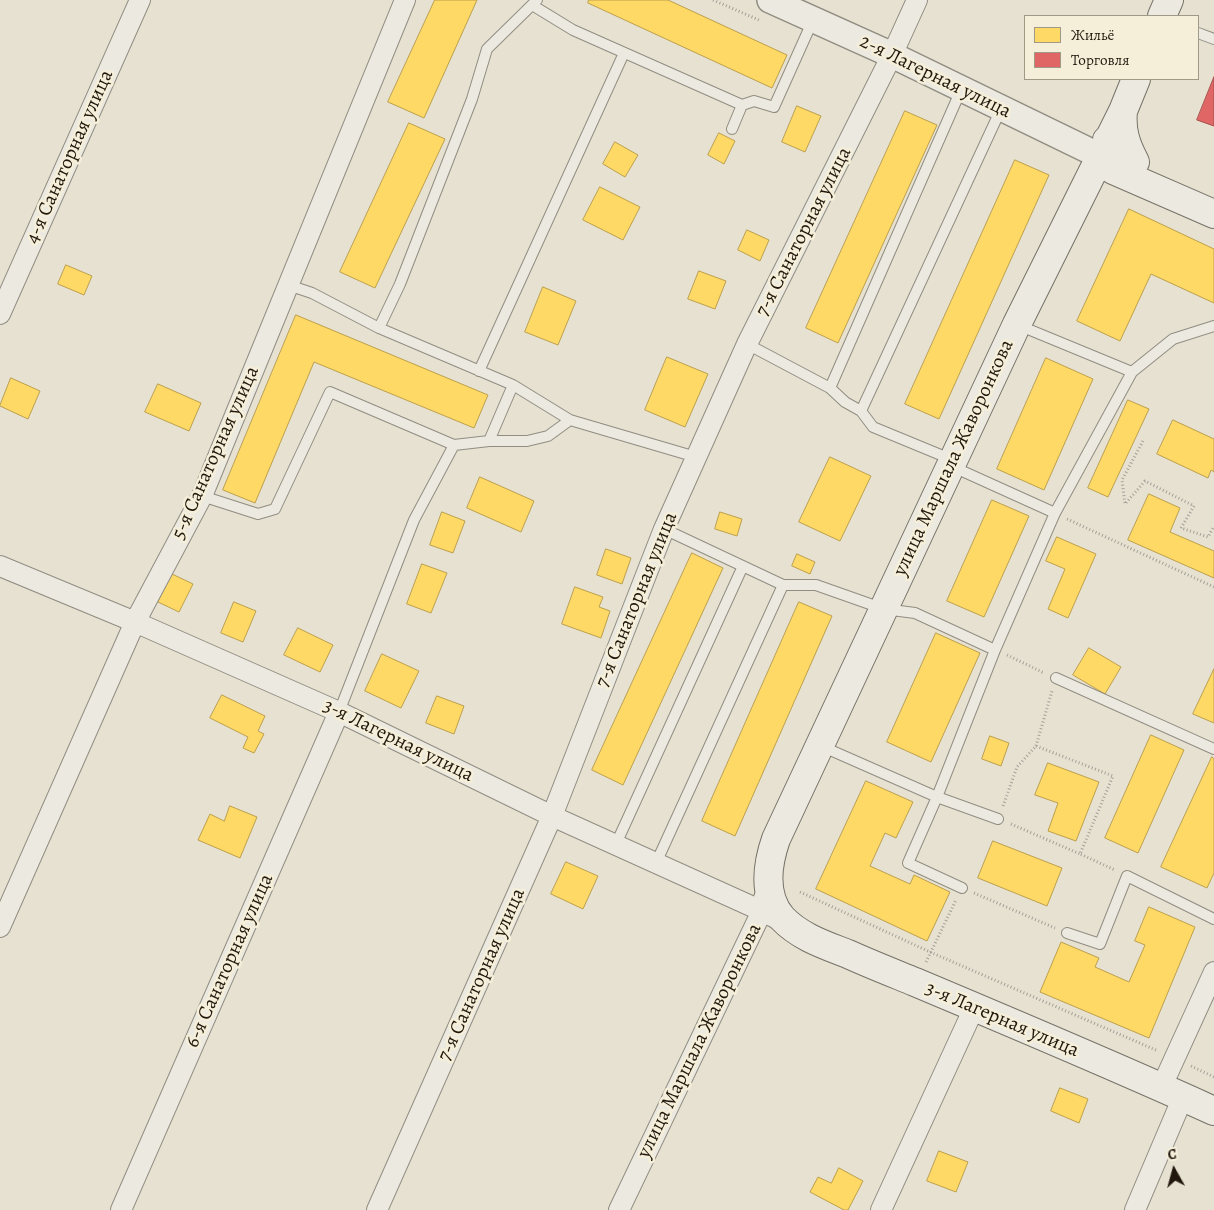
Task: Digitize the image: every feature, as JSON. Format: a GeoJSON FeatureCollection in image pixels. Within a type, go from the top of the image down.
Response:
{"type":"FeatureCollection","features":[{"type":"Feature","properties":{"kind":"main road"},"geometry":{"type":"LineString","coordinates":[[1162,15],[1169,0]]}},
{"type":"Feature","properties":{"kind":"main road","name":"улица Маршала Жаворонкова"},"geometry":{"type":"LineString","coordinates":[[776,839],[1017,324],[1123,111],[1136,80]]}},
{"type":"Feature","properties":{"kind":"main road"},"geometry":{"type":"LineString","coordinates":[[1123,111],[1122,132],[1126,146],[1135,162]]}},
{"type":"Feature","properties":{"kind":"main road"},"geometry":{"type":"LineString","coordinates":[[1104,150],[1214,198]]}},
{"type":"Feature","properties":{"kind":"main road","name":"2-я Лагерная улица"},"geometry":{"type":"LineString","coordinates":[[1104,150],[1113,170],[1214,214]]}},
{"type":"Feature","properties":{"kind":"main road","name":"3-я Лагерная улица"},"geometry":{"type":"LineString","coordinates":[[776,839],[768,869],[772,901],[781,916],[791,926],[813,940],[1214,1111]]}},
{"type":"Feature","properties":{"kind":"street","name":"4-я Санаторная улица"},"geometry":{"type":"LineString","coordinates":[[0,314],[140,0]]}},
{"type":"Feature","properties":{"kind":"street","name":"5-я Санаторная улица"},"geometry":{"type":"LineString","coordinates":[[0,927],[134,622],[202,496],[405,0]]}},
{"type":"Feature","properties":{"kind":"street","name":"2-я Лагерная улица"},"geometry":{"type":"LineString","coordinates":[[770,0],[892,55],[1001,109],[1104,150]]}},
{"type":"Feature","properties":{"kind":"street","name":"7-я Санаторная улица"},"geometry":{"type":"LineString","coordinates":[[377,1210],[552,816],[664,529],[696,457],[747,344],[892,55],[917,0]]}},
{"type":"Feature","properties":{"kind":"street","name":"3-я Лагерная улица"},"geometry":{"type":"LineString","coordinates":[[0,566],[134,622],[339,712],[552,816],[762,911],[791,926]]}},
{"type":"Feature","properties":{"kind":"street","name":"6-я Санаторная улица"},"geometry":{"type":"LineString","coordinates":[[121,1210],[339,712]]}},
{"type":"Feature","properties":{"kind":"street","name":"улица Маршала Жаворонкова"},"geometry":{"type":"LineString","coordinates":[[620,1210],[762,911],[768,869]]}},
{"type":"Feature","properties":{"kind":"street"},"geometry":{"type":"LineString","coordinates":[[1135,1210],[1172,1092],[1174,1059],[1214,972]]}},
{"type":"Feature","properties":{"kind":"street"},"geometry":{"type":"LineString","coordinates":[[881,1210],[974,1008]]}},
{"type":"Feature","properties":{"kind":"lane"},"geometry":{"type":"LineString","coordinates":[[379,328],[400,284],[472,99],[487,49],[535,2],[573,30],[742,105],[754,101],[774,107],[813,20]]}},
{"type":"Feature","properties":{"kind":"lane"},"geometry":{"type":"LineString","coordinates":[[1199,33],[1214,39]]}},
{"type":"Feature","properties":{"kind":"lane"},"geometry":{"type":"LineString","coordinates":[[479,371],[624,53]]}},
{"type":"Feature","properties":{"kind":"lane"},"geometry":{"type":"LineString","coordinates":[[830,388],[961,90]]}},
{"type":"Feature","properties":{"kind":"lane"},"geometry":{"type":"LineString","coordinates":[[732,129],[742,105]]}},
{"type":"Feature","properties":{"kind":"lane"},"geometry":{"type":"LineString","coordinates":[[861,411],[1001,109]]}},
{"type":"Feature","properties":{"kind":"lane"},"geometry":{"type":"LineString","coordinates":[[288,286],[312,293],[379,328],[513,385],[570,420],[696,457]]}},
{"type":"Feature","properties":{"kind":"lane"},"geometry":{"type":"LineString","coordinates":[[1017,324],[1132,372]]}},
{"type":"Feature","properties":{"kind":"lane"},"geometry":{"type":"LineString","coordinates":[[962,888],[908,863],[938,797],[995,650],[1055,513],[1132,372],[1173,339],[1214,326]]}},
{"type":"Feature","properties":{"kind":"lane"},"geometry":{"type":"LineString","coordinates":[[747,344],[830,388],[845,402],[861,411],[873,427],[1055,513]]}},
{"type":"Feature","properties":{"kind":"lane"},"geometry":{"type":"LineString","coordinates":[[489,441],[513,385]]}},
{"type":"Feature","properties":{"kind":"lane"},"geometry":{"type":"LineString","coordinates":[[202,496],[258,514],[276,509],[330,392],[454,445],[489,441],[527,441],[548,436],[570,420]]}},
{"type":"Feature","properties":{"kind":"lane"},"geometry":{"type":"LineString","coordinates":[[339,712],[414,520],[454,445]]}},
{"type":"Feature","properties":{"kind":"lane"},"geometry":{"type":"LineString","coordinates":[[664,529],[783,585],[816,585],[884,609],[915,613],[995,650]]}},
{"type":"Feature","properties":{"kind":"lane"},"geometry":{"type":"LineString","coordinates":[[616,844],[743,566]]}},
{"type":"Feature","properties":{"kind":"lane"},"geometry":{"type":"LineString","coordinates":[[656,863],[783,585]]}},
{"type":"Feature","properties":{"kind":"lane"},"geometry":{"type":"LineString","coordinates":[[1056,678],[1214,749]]}},
{"type":"Feature","properties":{"kind":"lane"},"geometry":{"type":"LineString","coordinates":[[820,746],[938,797],[998,819]]}},
{"type":"Feature","properties":{"kind":"lane"},"geometry":{"type":"LineString","coordinates":[[1067,933],[1100,944],[1127,876],[1214,919]]}},
{"type":"Feature","properties":{"kind":"path"},"geometry":{"type":"LineString","coordinates":[[1143,441],[1122,480],[1125,504],[1145,481],[1194,506],[1181,528],[1208,537],[1214,526]]}},
{"type":"Feature","properties":{"kind":"path"},"geometry":{"type":"LineString","coordinates":[[1055,513],[1214,586]]}},
{"type":"Feature","properties":{"kind":"path"},"geometry":{"type":"LineString","coordinates":[[995,650],[1056,678],[1036,746],[1016,767],[998,819],[1127,876]]}},
{"type":"Feature","properties":{"kind":"path"},"geometry":{"type":"LineString","coordinates":[[1036,746],[1113,776],[1080,854]]}},
{"type":"Feature","properties":{"kind":"path"},"geometry":{"type":"LineString","coordinates":[[915,982],[962,888],[1067,933]]}},
{"type":"Feature","properties":{"kind":"path"},"geometry":{"type":"LineString","coordinates":[[800,892],[930,952],[1214,1077]]}},
{"type":"Feature","properties":{"kind":"building: Жильё"},"geometry":{"type":"Polygon","coordinates":[[[435,0],[477,0],[424,118],[388,102],[435,0]]]}},
{"type":"Feature","properties":{"kind":"building: Жильё"},"geometry":{"type":"Polygon","coordinates":[[[589,0],[668,0],[787,55],[772,88],[588,3],[589,0]]]}},
{"type":"Feature","properties":{"kind":"building: Жильё"},"geometry":{"type":"Polygon","coordinates":[[[797,106],[821,116],[805,152],[782,142],[797,106]]]}},
{"type":"Feature","properties":{"kind":"building: Жильё"},"geometry":{"type":"Polygon","coordinates":[[[905,111],[937,125],[838,343],[806,328],[905,111]]]}},
{"type":"Feature","properties":{"kind":"building: Жильё"},"geometry":{"type":"Polygon","coordinates":[[[409,123],[445,139],[375,288],[340,272],[409,123]]]}},
{"type":"Feature","properties":{"kind":"building: Жильё"},"geometry":{"type":"Polygon","coordinates":[[[719,133],[735,141],[724,164],[708,155],[719,133]]]}},
{"type":"Feature","properties":{"kind":"building: Жильё"},"geometry":{"type":"Polygon","coordinates":[[[615,142],[638,155],[625,177],[603,164],[615,142]]]}},
{"type":"Feature","properties":{"kind":"building: Жильё"},"geometry":{"type":"Polygon","coordinates":[[[1015,160],[1049,175],[939,419],[905,404],[1015,160]]]}},
{"type":"Feature","properties":{"kind":"building: Жильё"},"geometry":{"type":"Polygon","coordinates":[[[600,187],[640,207],[623,240],[583,220],[600,187]]]}},
{"type":"Feature","properties":{"kind":"building: Жильё"},"geometry":{"type":"Polygon","coordinates":[[[1129,209],[1214,249],[1214,303],[1151,274],[1120,341],[1077,321],[1129,209]]]}},
{"type":"Feature","properties":{"kind":"building: Жильё"},"geometry":{"type":"Polygon","coordinates":[[[747,230],[769,240],[760,261],[738,250],[747,230]]]}},
{"type":"Feature","properties":{"kind":"building: Жильё"},"geometry":{"type":"Polygon","coordinates":[[[66,265],[92,276],[84,295],[58,284],[66,265]]]}},
{"type":"Feature","properties":{"kind":"building: Жильё"},"geometry":{"type":"Polygon","coordinates":[[[699,271],[726,281],[715,309],[688,299],[699,271]]]}},
{"type":"Feature","properties":{"kind":"building: Жильё"},"geometry":{"type":"Polygon","coordinates":[[[543,287],[576,301],[558,345],[525,332],[543,287]]]}},
{"type":"Feature","properties":{"kind":"building: Жильё"},"geometry":{"type":"Polygon","coordinates":[[[296,315],[488,395],[474,428],[314,362],[255,503],[223,490],[296,315]]]}},
{"type":"Feature","properties":{"kind":"building: Жильё"},"geometry":{"type":"Polygon","coordinates":[[[667,357],[708,374],[685,427],[645,410],[667,357]]]}},
{"type":"Feature","properties":{"kind":"building: Жильё"},"geometry":{"type":"Polygon","coordinates":[[[1046,358],[1093,379],[1044,490],[997,469],[1046,358]]]}},
{"type":"Feature","properties":{"kind":"building: Жильё"},"geometry":{"type":"Polygon","coordinates":[[[11,378],[40,391],[28,419],[0,406],[11,378]]]}},
{"type":"Feature","properties":{"kind":"building: Жильё"},"geometry":{"type":"Polygon","coordinates":[[[158,384],[201,403],[189,431],[145,412],[158,384]]]}},
{"type":"Feature","properties":{"kind":"building: Жильё"},"geometry":{"type":"Polygon","coordinates":[[[1128,400],[1149,409],[1108,497],[1088,488],[1128,400]]]}},
{"type":"Feature","properties":{"kind":"building: Жильё"},"geometry":{"type":"Polygon","coordinates":[[[1173,420],[1214,439],[1214,472],[1211,470],[1208,478],[1157,454],[1173,420]]]}},
{"type":"Feature","properties":{"kind":"building: Жильё"},"geometry":{"type":"Polygon","coordinates":[[[830,457],[871,476],[840,541],[799,522],[830,457]]]}},
{"type":"Feature","properties":{"kind":"building: Жильё"},"geometry":{"type":"Polygon","coordinates":[[[480,477],[534,501],[521,532],[467,508],[480,477]]]}},
{"type":"Feature","properties":{"kind":"building: Жильё"},"geometry":{"type":"Polygon","coordinates":[[[1149,494],[1180,508],[1170,532],[1214,551],[1214,578],[1128,540],[1149,494]]]}},
{"type":"Feature","properties":{"kind":"building: Жильё"},"geometry":{"type":"Polygon","coordinates":[[[992,500],[1029,516],[984,617],[947,601],[992,500]]]}},
{"type":"Feature","properties":{"kind":"building: Жильё"},"geometry":{"type":"Polygon","coordinates":[[[442,512],[465,521],[453,553],[430,545],[442,512]]]}},
{"type":"Feature","properties":{"kind":"building: Жильё"},"geometry":{"type":"Polygon","coordinates":[[[720,512],[742,519],[737,536],[715,529],[720,512]]]}},
{"type":"Feature","properties":{"kind":"building: Жильё"},"geometry":{"type":"Polygon","coordinates":[[[1057,537],[1096,554],[1068,618],[1048,609],[1065,569],[1046,561],[1057,537]]]}},
{"type":"Feature","properties":{"kind":"building: Жильё"},"geometry":{"type":"Polygon","coordinates":[[[606,549],[631,558],[622,584],[597,575],[606,549]]]}},
{"type":"Feature","properties":{"kind":"building: Жильё"},"geometry":{"type":"Polygon","coordinates":[[[692,553],[723,568],[623,785],[592,770],[692,553]]]}},
{"type":"Feature","properties":{"kind":"building: Жильё"},"geometry":{"type":"Polygon","coordinates":[[[797,554],[815,562],[810,574],[792,566],[797,554]]]}},
{"type":"Feature","properties":{"kind":"building: Жильё"},"geometry":{"type":"Polygon","coordinates":[[[422,564],[447,573],[431,613],[407,604],[422,564]]]}},
{"type":"Feature","properties":{"kind":"building: Жильё"},"geometry":{"type":"Polygon","coordinates":[[[172,574],[193,584],[179,612],[158,602],[172,574]]]}},
{"type":"Feature","properties":{"kind":"building: Жильё"},"geometry":{"type":"Polygon","coordinates":[[[575,587],[603,597],[599,607],[610,611],[601,638],[562,624],[575,587]]]}},
{"type":"Feature","properties":{"kind":"building: Жильё"},"geometry":{"type":"Polygon","coordinates":[[[234,602],[256,611],[243,642],[221,633],[234,602]]]}},
{"type":"Feature","properties":{"kind":"building: Жильё"},"geometry":{"type":"Polygon","coordinates":[[[799,602],[832,616],[735,836],[702,821],[799,602]]]}},
{"type":"Feature","properties":{"kind":"building: Жильё"},"geometry":{"type":"Polygon","coordinates":[[[298,628],[333,645],[320,672],[284,655],[298,628]]]}},
{"type":"Feature","properties":{"kind":"building: Жильё"},"geometry":{"type":"Polygon","coordinates":[[[936,633],[980,653],[931,762],[887,742],[936,633]]]}},
{"type":"Feature","properties":{"kind":"building: Жильё"},"geometry":{"type":"Polygon","coordinates":[[[1089,648],[1121,667],[1105,694],[1073,675],[1089,648]]]}},
{"type":"Feature","properties":{"kind":"building: Жильё"},"geometry":{"type":"Polygon","coordinates":[[[382,654],[419,671],[401,708],[365,691],[382,654]]]}},
{"type":"Feature","properties":{"kind":"building: Жильё"},"geometry":{"type":"Polygon","coordinates":[[[1214,669],[1214,723],[1193,714],[1214,669]]]}},
{"type":"Feature","properties":{"kind":"building: Жильё"},"geometry":{"type":"Polygon","coordinates":[[[222,695],[265,716],[258,731],[264,734],[254,753],[243,748],[248,737],[210,718],[222,695]]]}},
{"type":"Feature","properties":{"kind":"building: Жильё"},"geometry":{"type":"Polygon","coordinates":[[[437,696],[464,706],[454,734],[426,723],[437,696]]]}},
{"type":"Feature","properties":{"kind":"building: Жильё"},"geometry":{"type":"Polygon","coordinates":[[[1151,735],[1184,750],[1138,853],[1105,838],[1151,735]]]}},
{"type":"Feature","properties":{"kind":"building: Жильё"},"geometry":{"type":"Polygon","coordinates":[[[990,736],[1009,743],[1001,766],[982,759],[990,736]]]}},
{"type":"Feature","properties":{"kind":"building: Жильё"},"geometry":{"type":"Polygon","coordinates":[[[1212,757],[1214,759],[1214,873],[1207,888],[1161,867],[1212,757]]]}},
{"type":"Feature","properties":{"kind":"building: Жильё"},"geometry":{"type":"Polygon","coordinates":[[[1048,763],[1099,782],[1076,841],[1048,831],[1058,803],[1035,795],[1048,763]]]}},
{"type":"Feature","properties":{"kind":"building: Жильё"},"geometry":{"type":"Polygon","coordinates":[[[866,781],[913,802],[896,838],[885,833],[870,866],[910,884],[914,875],[950,892],[927,941],[816,889],[866,781]]]}},
{"type":"Feature","properties":{"kind":"building: Жильё"},"geometry":{"type":"Polygon","coordinates":[[[230,806],[257,817],[240,858],[198,840],[210,814],[224,821],[230,806]]]}},
{"type":"Feature","properties":{"kind":"building: Жильё"},"geometry":{"type":"Polygon","coordinates":[[[993,841],[1062,868],[1047,906],[978,878],[993,841]]]}},
{"type":"Feature","properties":{"kind":"building: Жильё"},"geometry":{"type":"Polygon","coordinates":[[[566,862],[598,876],[583,909],[551,894],[566,862]]]}},
{"type":"Feature","properties":{"kind":"building: Жильё"},"geometry":{"type":"Polygon","coordinates":[[[1149,907],[1195,927],[1149,1038],[1040,992],[1061,942],[1099,958],[1095,967],[1129,982],[1145,945],[1135,941],[1149,907]]]}},
{"type":"Feature","properties":{"kind":"building: Жильё"},"geometry":{"type":"Polygon","coordinates":[[[1060,1088],[1088,1099],[1079,1123],[1051,1111],[1060,1088]]]}},
{"type":"Feature","properties":{"kind":"building: Жильё"},"geometry":{"type":"Polygon","coordinates":[[[939,1151],[968,1162],[956,1192],[927,1181],[939,1151]]]}},
{"type":"Feature","properties":{"kind":"building: Жильё"},"geometry":{"type":"Polygon","coordinates":[[[839,1168],[863,1181],[848,1210],[844,1210],[810,1192],[818,1177],[831,1183],[839,1168]]]}},
{"type":"Feature","properties":{"kind":"building: Торговля"},"geometry":{"type":"Polygon","coordinates":[[[1214,77],[1214,126],[1197,120],[1214,77]]]}}]}
